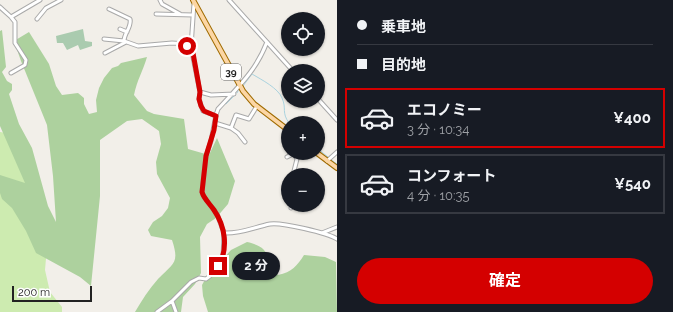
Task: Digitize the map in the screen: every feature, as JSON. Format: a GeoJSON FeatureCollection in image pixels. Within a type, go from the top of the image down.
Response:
{"type":"FeatureCollection","features":[{"type":"Feature","properties":{"kind":"main road","name":"39"},"geometry":{"type":"LineString","coordinates":[[193,1],[240,87],[257,106],[281,125]]}},
{"type":"Feature","properties":{"kind":"main road"},"geometry":{"type":"LineString","coordinates":[[327,161],[337,168]]}},
{"type":"Feature","properties":{"kind":"street"},"geometry":{"type":"LineString","coordinates":[[11,17],[40,0]]}},
{"type":"Feature","properties":{"kind":"street"},"geometry":{"type":"LineString","coordinates":[[37,19],[46,8],[61,0]]}},
{"type":"Feature","properties":{"kind":"street"},"geometry":{"type":"LineString","coordinates":[[160,0],[162,4],[180,14]]}},
{"type":"Feature","properties":{"kind":"street"},"geometry":{"type":"LineString","coordinates":[[230,0],[287,64]]}},
{"type":"Feature","properties":{"kind":"street"},"geometry":{"type":"LineString","coordinates":[[193,1],[191,47],[200,92],[199,99],[204,111],[216,116]]}},
{"type":"Feature","properties":{"kind":"street"},"geometry":{"type":"LineString","coordinates":[[0,8],[15,22],[16,43],[26,60],[26,62],[11,73]]}},
{"type":"Feature","properties":{"kind":"street"},"geometry":{"type":"LineString","coordinates":[[105,53],[125,42],[131,23],[130,19],[109,9]]}},
{"type":"Feature","properties":{"kind":"street"},"geometry":{"type":"LineString","coordinates":[[156,14],[193,15]]}},
{"type":"Feature","properties":{"kind":"street"},"geometry":{"type":"LineString","coordinates":[[120,29],[127,32]]}},
{"type":"Feature","properties":{"kind":"street"},"geometry":{"type":"LineString","coordinates":[[104,39],[125,42],[138,46],[172,43],[187,44],[191,47]]}},
{"type":"Feature","properties":{"kind":"street"},"geometry":{"type":"LineString","coordinates":[[157,312],[172,302],[191,282],[200,278],[206,279],[214,272],[223,259],[224,233],[217,214],[202,192],[206,156],[218,109],[234,94],[258,63],[267,42]]}},
{"type":"Feature","properties":{"kind":"street"},"geometry":{"type":"LineString","coordinates":[[200,92],[211,94],[234,94]]}},
{"type":"Feature","properties":{"kind":"street"},"geometry":{"type":"LineString","coordinates":[[231,128],[236,115],[249,119],[257,106]]}},
{"type":"Feature","properties":{"kind":"street"},"geometry":{"type":"LineString","coordinates":[[325,107],[337,120]]}},
{"type":"Feature","properties":{"kind":"street"},"geometry":{"type":"LineString","coordinates":[[215,123],[231,128],[238,133],[245,142]]}},
{"type":"Feature","properties":{"kind":"street"},"geometry":{"type":"LineString","coordinates":[[327,161],[337,152]]}},
{"type":"Feature","properties":{"kind":"street"},"geometry":{"type":"LineString","coordinates":[[224,233],[241,232],[276,223],[336,238],[337,227],[320,233]]}},
{"type":"Feature","properties":{"kind":"street"},"geometry":{"type":"LineString","coordinates":[[172,302],[176,312]]}},
{"type":"Feature","properties":{"kind":"green space"},"geometry":{"type":"Polygon","coordinates":[[[83,29],[85,41],[92,42],[92,46],[80,50],[78,45],[67,50],[63,43],[57,43],[56,36],[83,29]]]}},
{"type":"Feature","properties":{"kind":"green space"},"geometry":{"type":"Polygon","coordinates":[[[2,30],[6,67],[2,72],[7,81],[12,84],[12,90],[9,94],[19,124],[32,148],[48,206],[56,222],[53,176],[47,125],[14,41],[29,32],[49,64],[56,86],[62,95],[78,93],[84,98],[84,104],[89,114],[97,112],[96,100],[99,88],[104,78],[112,68],[121,63],[147,57],[134,95],[147,111],[154,114],[184,119],[188,149],[209,155],[217,138],[235,181],[228,204],[216,218],[207,224],[200,237],[201,273],[195,284],[183,297],[181,312],[135,312],[158,279],[171,266],[175,259],[172,240],[151,236],[148,230],[153,222],[162,216],[168,208],[170,198],[157,174],[156,162],[161,144],[159,131],[142,119],[127,121],[100,140],[100,196],[91,286],[80,277],[36,253],[26,231],[12,208],[2,199],[0,193],[0,175],[25,183],[0,126],[0,31],[2,30]]]}},
{"type":"Feature","properties":{"kind":"green space"},"geometry":{"type":"Polygon","coordinates":[[[0,132],[13,134],[48,236],[45,270],[50,292],[62,307],[62,312],[0,312],[0,132]]]}},
{"type":"Feature","properties":{"kind":"green space"},"geometry":{"type":"Polygon","coordinates":[[[247,242],[256,245],[265,251],[278,275],[294,268],[304,255],[325,257],[336,262],[337,312],[208,312],[203,296],[202,285],[207,276],[231,250],[247,242]]]}},
{"type":"Feature","properties":{"kind":"waterway"},"geometry":{"type":"LineString","coordinates":[[243,86],[252,74],[265,82],[280,94],[284,105],[285,116]]}},
{"type":"Feature","properties":{"kind":"waterway"},"geometry":{"type":"LineString","coordinates":[[226,104],[235,95]]}},
{"type":"Feature","properties":{"kind":"waterway"},"geometry":{"type":"LineString","coordinates":[[331,160],[337,164]]}},
{"type":"Feature","properties":{"kind":"route"},"geometry":{"type":"LineString","coordinates":[[187,46],[191,47],[193,53],[201,106],[204,111],[216,116],[214,130],[205,160],[202,192],[217,214],[224,233],[224,254],[223,259],[218,266]]}}]}
